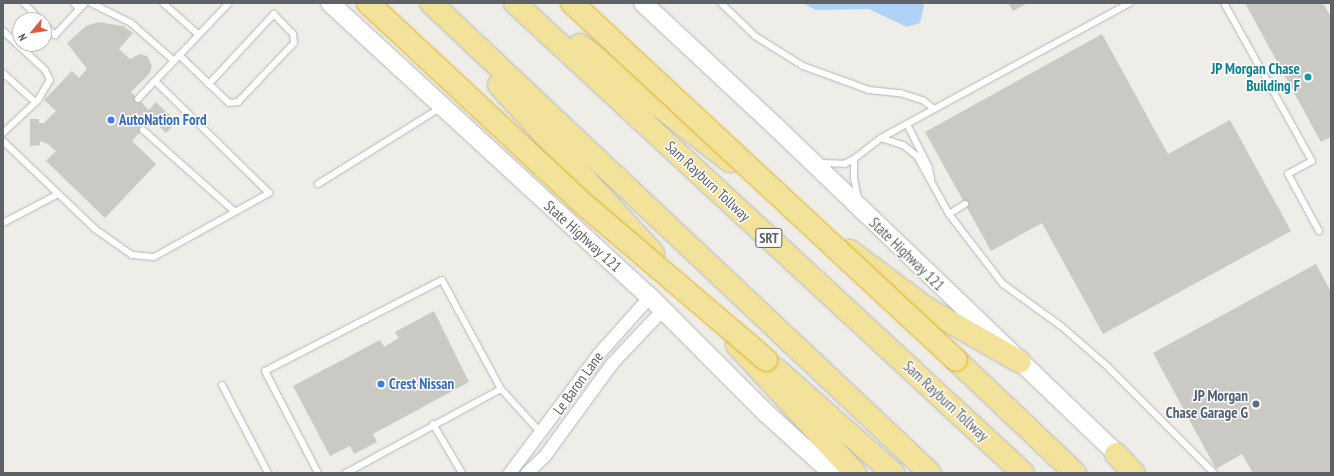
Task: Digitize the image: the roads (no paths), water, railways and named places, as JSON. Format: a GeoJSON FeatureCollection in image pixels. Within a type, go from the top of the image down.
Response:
{"type":"FeatureCollection","features":[{"type":"Feature","properties":{"kind":"highway"},"geometry":{"type":"LineString","coordinates":[[368,3],[586,206],[893,473]]}},
{"type":"Feature","properties":{"kind":"highway"},"geometry":{"type":"LineString","coordinates":[[424,3],[855,473]]}},
{"type":"Feature","properties":{"kind":"highway"},"geometry":{"type":"LineString","coordinates":[[431,3],[930,473]]}},
{"type":"Feature","properties":{"kind":"highway","name":"Sam Rayburn Tollway"},"geometry":{"type":"LineString","coordinates":[[515,3],[1023,473]]}},
{"type":"Feature","properties":{"kind":"highway"},"geometry":{"type":"LineString","coordinates":[[525,3],[926,308],[1020,362]]}},
{"type":"Feature","properties":{"kind":"highway"},"geometry":{"type":"LineString","coordinates":[[572,3],[956,360],[1075,473]]}},
{"type":"Feature","properties":{"kind":"highway"},"geometry":{"type":"LineString","coordinates":[[1116,454],[1135,473]]}},
{"type":"Feature","properties":{"kind":"main road","name":"State Highway 121"},"geometry":{"type":"LineString","coordinates":[[330,3],[650,297],[767,414],[832,473]]}},
{"type":"Feature","properties":{"kind":"main road","name":"State Highway 121"},"geometry":{"type":"LineString","coordinates":[[642,3],[813,162],[1116,454]]}},
{"type":"Feature","properties":{"kind":"street","name":"Le Baron Lane"},"geometry":{"type":"LineString","coordinates":[[510,473],[599,354],[650,297]]}},
{"type":"Feature","properties":{"kind":"street","name":"Le Baron Lane"},"geometry":{"type":"LineString","coordinates":[[527,473],[545,456],[612,364],[663,310]]}},
{"type":"Feature","properties":{"kind":"lane"},"geometry":{"type":"LineString","coordinates":[[24,3],[32,12]]}},
{"type":"Feature","properties":{"kind":"lane"},"geometry":{"type":"LineString","coordinates":[[74,3],[80,9]]}},
{"type":"Feature","properties":{"kind":"lane"},"geometry":{"type":"LineString","coordinates":[[52,33],[54,35],[85,3]]}},
{"type":"Feature","properties":{"kind":"lane"},"geometry":{"type":"LineString","coordinates":[[91,3],[131,23],[173,60]]}},
{"type":"Feature","properties":{"kind":"lane"},"geometry":{"type":"LineString","coordinates":[[163,3],[198,34]]}},
{"type":"Feature","properties":{"kind":"lane"},"geometry":{"type":"LineString","coordinates":[[138,99],[173,60],[229,3]]}},
{"type":"Feature","properties":{"kind":"lane"},"geometry":{"type":"LineString","coordinates":[[721,3],[755,36],[802,66],[869,90],[900,93],[924,101],[934,109]]}},
{"type":"Feature","properties":{"kind":"lane"},"geometry":{"type":"LineString","coordinates":[[813,162],[844,164],[854,159],[881,138],[1130,3]]}},
{"type":"Feature","properties":{"kind":"lane"},"geometry":{"type":"LineString","coordinates":[[1224,3],[1312,161],[1288,174],[1319,231]]}},
{"type":"Feature","properties":{"kind":"lane"},"geometry":{"type":"LineString","coordinates":[[179,55],[209,84],[229,103],[238,102],[294,43],[293,34],[274,14],[209,84]]}},
{"type":"Feature","properties":{"kind":"lane"},"geometry":{"type":"LineString","coordinates":[[3,31],[45,70],[50,80],[47,89],[3,132]]}},
{"type":"Feature","properties":{"kind":"lane"},"geometry":{"type":"LineString","coordinates":[[3,73],[35,102]]}},
{"type":"Feature","properties":{"kind":"lane"},"geometry":{"type":"LineString","coordinates":[[3,141],[95,229],[132,255],[154,257],[269,193],[155,81]]}},
{"type":"Feature","properties":{"kind":"lane"},"geometry":{"type":"LineString","coordinates":[[318,184],[442,107]]}},
{"type":"Feature","properties":{"kind":"lane"},"geometry":{"type":"LineString","coordinates":[[907,124],[929,168],[933,186]]}},
{"type":"Feature","properties":{"kind":"lane"},"geometry":{"type":"LineString","coordinates":[[143,130],[235,212]]}},
{"type":"Feature","properties":{"kind":"lane"},"geometry":{"type":"LineString","coordinates":[[881,138],[903,145],[916,156],[949,214],[1003,284],[1061,326],[1107,366],[1214,473]]}},
{"type":"Feature","properties":{"kind":"lane"},"geometry":{"type":"LineString","coordinates":[[854,159],[855,191],[864,212]]}},
{"type":"Feature","properties":{"kind":"lane"},"geometry":{"type":"LineString","coordinates":[[3,223],[58,194]]}},
{"type":"Feature","properties":{"kind":"lane"},"geometry":{"type":"LineString","coordinates":[[949,214],[966,204]]}},
{"type":"Feature","properties":{"kind":"lane"},"geometry":{"type":"LineString","coordinates":[[318,473],[266,371],[442,280],[501,389],[541,433]]}},
{"type":"Feature","properties":{"kind":"lane"},"geometry":{"type":"LineString","coordinates":[[222,385],[268,473]]}},
{"type":"Feature","properties":{"kind":"lane"},"geometry":{"type":"LineString","coordinates":[[346,473],[433,424],[501,389]]}},
{"type":"Feature","properties":{"kind":"lane"},"geometry":{"type":"LineString","coordinates":[[433,424],[462,473]]}},
{"type":"Feature","properties":{"kind":"water"},"geometry":{"type":"Polygon","coordinates":[[[802,3],[924,3],[924,5],[920,23],[907,27],[869,9],[816,10],[802,3]]]}},
{"type":"Feature","properties":{"kind":"place","name":"JP Morgan Chase Building F"},"geometry":{"type":"Point","coordinates":[1308,77]}},
{"type":"Feature","properties":{"kind":"place","name":"AutoNation Ford"},"geometry":{"type":"Point","coordinates":[111,120]}},
{"type":"Feature","properties":{"kind":"place","name":"Crest Nissan"},"geometry":{"type":"Point","coordinates":[381,384]}},
{"type":"Feature","properties":{"kind":"place","name":"JP Morgan Chase Garage G"},"geometry":{"type":"Point","coordinates":[1256,404]}}]}
